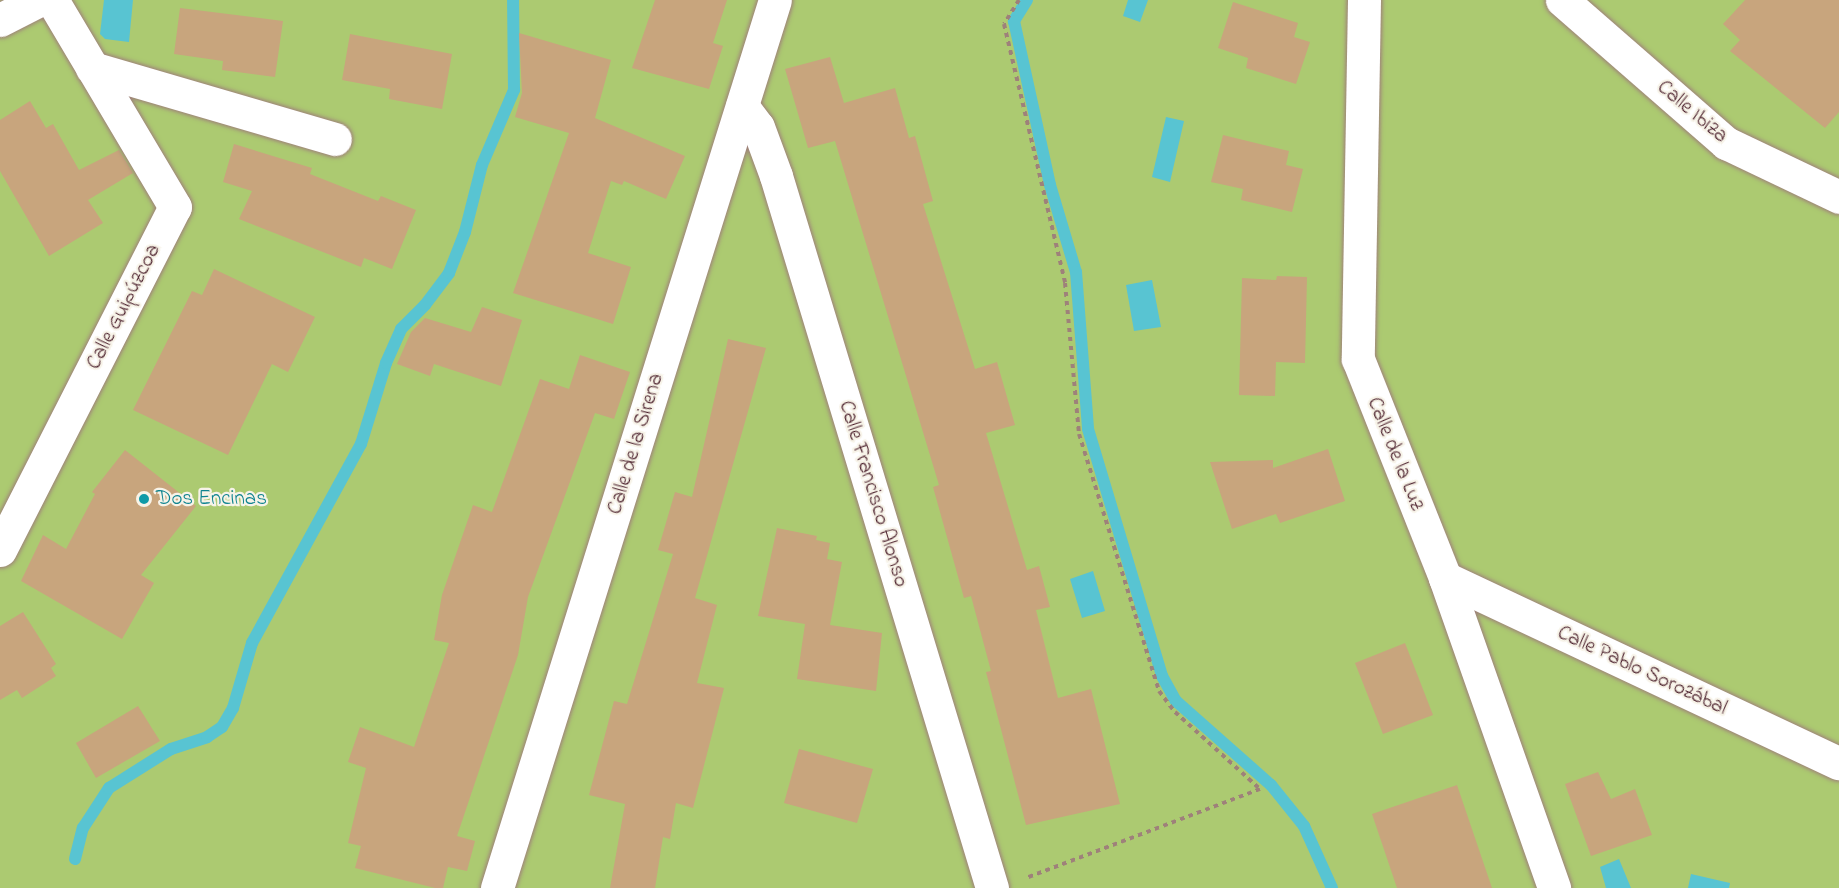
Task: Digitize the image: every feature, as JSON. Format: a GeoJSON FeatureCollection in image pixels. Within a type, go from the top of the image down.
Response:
{"type":"FeatureCollection","features":[{"type":"Feature","properties":{"kind":"street"},"geometry":{"type":"LineString","coordinates":[[0,20],[39,0]]}},
{"type":"Feature","properties":{"kind":"street","name":"Calle Guipúzcoa"},"geometry":{"type":"LineString","coordinates":[[0,550],[175,207],[52,0]]}},
{"type":"Feature","properties":{"kind":"street","name":"Calle de la Sirena"},"geometry":{"type":"LineString","coordinates":[[497,888],[775,0]]}},
{"type":"Feature","properties":{"kind":"street","name":"Calle de la Luz"},"geometry":{"type":"LineString","coordinates":[[1364,0],[1358,359],[1444,578],[1554,888]]}},
{"type":"Feature","properties":{"kind":"street","name":"Calle Ibiza"},"geometry":{"type":"LineString","coordinates":[[1562,0],[1726,143],[1839,197]]}},
{"type":"Feature","properties":{"kind":"street"},"geometry":{"type":"LineString","coordinates":[[92,68],[335,139]]}},
{"type":"Feature","properties":{"kind":"street","name":"Calle Francisco Alonso"},"geometry":{"type":"LineString","coordinates":[[742,106],[758,127],[776,176],[1006,884]]}},
{"type":"Feature","properties":{"kind":"street","name":"Calle Pablo Sorozábal"},"geometry":{"type":"LineString","coordinates":[[1444,578],[1839,763]]}},
{"type":"Feature","properties":{"kind":"path"},"geometry":{"type":"LineString","coordinates":[[1006,884],[1260,789],[1175,712],[1159,692],[1079,434],[1065,283],[1004,24],[1019,0]]}},
{"type":"Feature","properties":{"kind":"green space"},"geometry":{"type":"Polygon","coordinates":[[[0,0],[1839,0],[1839,888],[0,888],[0,0]]]}},
{"type":"Feature","properties":{"kind":"water"},"geometry":{"type":"Polygon","coordinates":[[[104,0],[133,0],[129,42],[105,39],[100,34],[104,0]]]}},
{"type":"Feature","properties":{"kind":"water"},"geometry":{"type":"Polygon","coordinates":[[[1128,0],[1148,0],[1140,22],[1123,16],[1128,0]]]}},
{"type":"Feature","properties":{"kind":"water"},"geometry":{"type":"Polygon","coordinates":[[[1166,117],[1184,121],[1170,182],[1152,177],[1166,117]]]}},
{"type":"Feature","properties":{"kind":"water"},"geometry":{"type":"Polygon","coordinates":[[[1152,280],[1161,327],[1134,331],[1126,285],[1152,280]]]}},
{"type":"Feature","properties":{"kind":"water"},"geometry":{"type":"Polygon","coordinates":[[[1093,571],[1105,611],[1082,618],[1070,579],[1093,571]]]}},
{"type":"Feature","properties":{"kind":"water"},"geometry":{"type":"Polygon","coordinates":[[[1619,859],[1631,888],[1606,888],[1600,867],[1619,859]]]}},
{"type":"Feature","properties":{"kind":"water"},"geometry":{"type":"Polygon","coordinates":[[[1691,874],[1730,883],[1729,888],[1688,888],[1691,874]]]}},
{"type":"Feature","properties":{"kind":"building"},"geometry":{"type":"Polygon","coordinates":[[[655,0],[727,0],[713,43],[723,46],[709,89],[632,68],[655,0]]]}},
{"type":"Feature","properties":{"kind":"building"},"geometry":{"type":"Polygon","coordinates":[[[1745,0],[1839,0],[1839,112],[1825,128],[1730,51],[1740,40],[1723,24],[1745,0]]]}},
{"type":"Feature","properties":{"kind":"building"},"geometry":{"type":"Polygon","coordinates":[[[1233,2],[1298,23],[1294,37],[1310,42],[1296,84],[1246,68],[1248,58],[1218,48],[1233,2]]]}},
{"type":"Feature","properties":{"kind":"building"},"geometry":{"type":"Polygon","coordinates":[[[180,8],[283,21],[275,77],[222,70],[223,61],[174,54],[180,8]]]}},
{"type":"Feature","properties":{"kind":"building"},"geometry":{"type":"Polygon","coordinates":[[[519,33],[611,60],[595,118],[685,156],[666,199],[624,181],[622,185],[611,181],[588,253],[631,267],[613,324],[513,293],[569,133],[515,117],[522,93],[519,33]]]}},
{"type":"Feature","properties":{"kind":"building"},"geometry":{"type":"Polygon","coordinates":[[[350,34],[452,54],[442,109],[389,99],[390,89],[342,80],[350,34]]]}},
{"type":"Feature","properties":{"kind":"building"},"geometry":{"type":"Polygon","coordinates":[[[830,57],[844,103],[895,88],[909,138],[915,136],[933,201],[923,204],[975,369],[997,362],[1015,425],[986,433],[1027,570],[1039,566],[1050,607],[1036,610],[1058,698],[1091,689],[1120,804],[1026,825],[986,672],[991,671],[971,596],[964,598],[933,487],[939,485],[835,141],[808,148],[785,69],[830,57]]]}},
{"type":"Feature","properties":{"kind":"building"},"geometry":{"type":"Polygon","coordinates":[[[30,101],[46,128],[53,124],[79,170],[119,150],[133,173],[88,200],[103,223],[49,256],[0,171],[0,120],[30,101]]]}},
{"type":"Feature","properties":{"kind":"building"},"geometry":{"type":"Polygon","coordinates":[[[1223,135],[1289,151],[1286,165],[1303,169],[1292,212],[1241,200],[1243,189],[1211,182],[1223,135]]]}},
{"type":"Feature","properties":{"kind":"building"},"geometry":{"type":"Polygon","coordinates":[[[234,144],[312,168],[310,174],[378,201],[381,196],[416,210],[392,269],[364,258],[361,267],[239,219],[252,191],[223,182],[234,144]]]}},
{"type":"Feature","properties":{"kind":"building"},"geometry":{"type":"Polygon","coordinates":[[[214,269],[315,317],[288,372],[272,364],[228,455],[133,410],[192,291],[202,295],[214,269]]]}},
{"type":"Feature","properties":{"kind":"building"},"geometry":{"type":"Polygon","coordinates":[[[1277,276],[1307,277],[1305,363],[1276,362],[1275,396],[1239,395],[1242,278],[1276,280],[1277,276]]]}},
{"type":"Feature","properties":{"kind":"building"},"geometry":{"type":"Polygon","coordinates":[[[482,307],[522,320],[501,386],[434,364],[430,376],[397,364],[411,332],[425,318],[471,332],[482,307]]]}},
{"type":"Feature","properties":{"kind":"building"},"geometry":{"type":"Polygon","coordinates":[[[728,339],[766,348],[695,598],[717,605],[697,683],[724,688],[693,808],[676,803],[670,839],[663,837],[655,888],[610,888],[625,804],[589,795],[614,701],[627,704],[673,554],[658,550],[675,492],[692,497],[728,339]]]}},
{"type":"Feature","properties":{"kind":"building"},"geometry":{"type":"Polygon","coordinates":[[[580,355],[630,372],[614,419],[595,413],[528,597],[518,655],[457,836],[475,841],[467,871],[448,867],[443,888],[435,888],[355,868],[361,846],[348,843],[366,768],[348,762],[360,727],[414,747],[449,643],[434,640],[442,595],[473,505],[492,512],[540,379],[569,389],[580,355]]]}},
{"type":"Feature","properties":{"kind":"building"},"geometry":{"type":"Polygon","coordinates":[[[1328,449],[1345,501],[1280,523],[1276,514],[1232,529],[1210,462],[1273,460],[1273,468],[1328,449]]]}},
{"type":"Feature","properties":{"kind":"building"},"geometry":{"type":"Polygon","coordinates":[[[125,450],[196,506],[141,575],[154,583],[122,639],[21,581],[43,535],[66,549],[95,494],[92,492],[125,450]]]}},
{"type":"Feature","properties":{"kind":"building"},"geometry":{"type":"Polygon","coordinates":[[[777,528],[817,536],[816,540],[830,543],[827,559],[842,562],[830,625],[882,633],[876,691],[797,679],[805,624],[758,616],[777,528]]]}},
{"type":"Feature","properties":{"kind":"building"},"geometry":{"type":"Polygon","coordinates":[[[23,612],[56,664],[51,668],[56,676],[22,698],[17,690],[0,700],[0,626],[23,612]]]}},
{"type":"Feature","properties":{"kind":"building"},"geometry":{"type":"Polygon","coordinates":[[[1405,643],[1433,715],[1383,734],[1355,663],[1405,643]]]}},
{"type":"Feature","properties":{"kind":"building"},"geometry":{"type":"Polygon","coordinates":[[[138,706],[160,741],[96,778],[76,743],[138,706]]]}},
{"type":"Feature","properties":{"kind":"building"},"geometry":{"type":"Polygon","coordinates":[[[799,749],[873,769],[857,823],[784,803],[799,749]]]}},
{"type":"Feature","properties":{"kind":"building"},"geometry":{"type":"Polygon","coordinates":[[[1598,772],[1611,799],[1635,789],[1652,835],[1591,856],[1565,784],[1598,772]]]}},
{"type":"Feature","properties":{"kind":"building"},"geometry":{"type":"Polygon","coordinates":[[[1457,785],[1492,888],[1397,888],[1372,814],[1457,785]]]}},
{"type":"Feature","properties":{"kind":"waterway"},"geometry":{"type":"LineString","coordinates":[[75,859],[83,828],[109,788],[171,749],[207,737],[222,727],[233,708],[252,643],[361,444],[386,363],[401,329],[425,305],[449,273],[465,232],[482,165],[514,90],[513,0]]}},
{"type":"Feature","properties":{"kind":"waterway"},"geometry":{"type":"LineString","coordinates":[[1027,0],[1014,21],[1050,185],[1076,272],[1088,429],[1162,676],[1176,701],[1271,785],[1304,826],[1332,888]]}},
{"type":"Feature","properties":{"kind":"place","name":"Dos Encinas"},"geometry":{"type":"Point","coordinates":[144,499]}}]}
